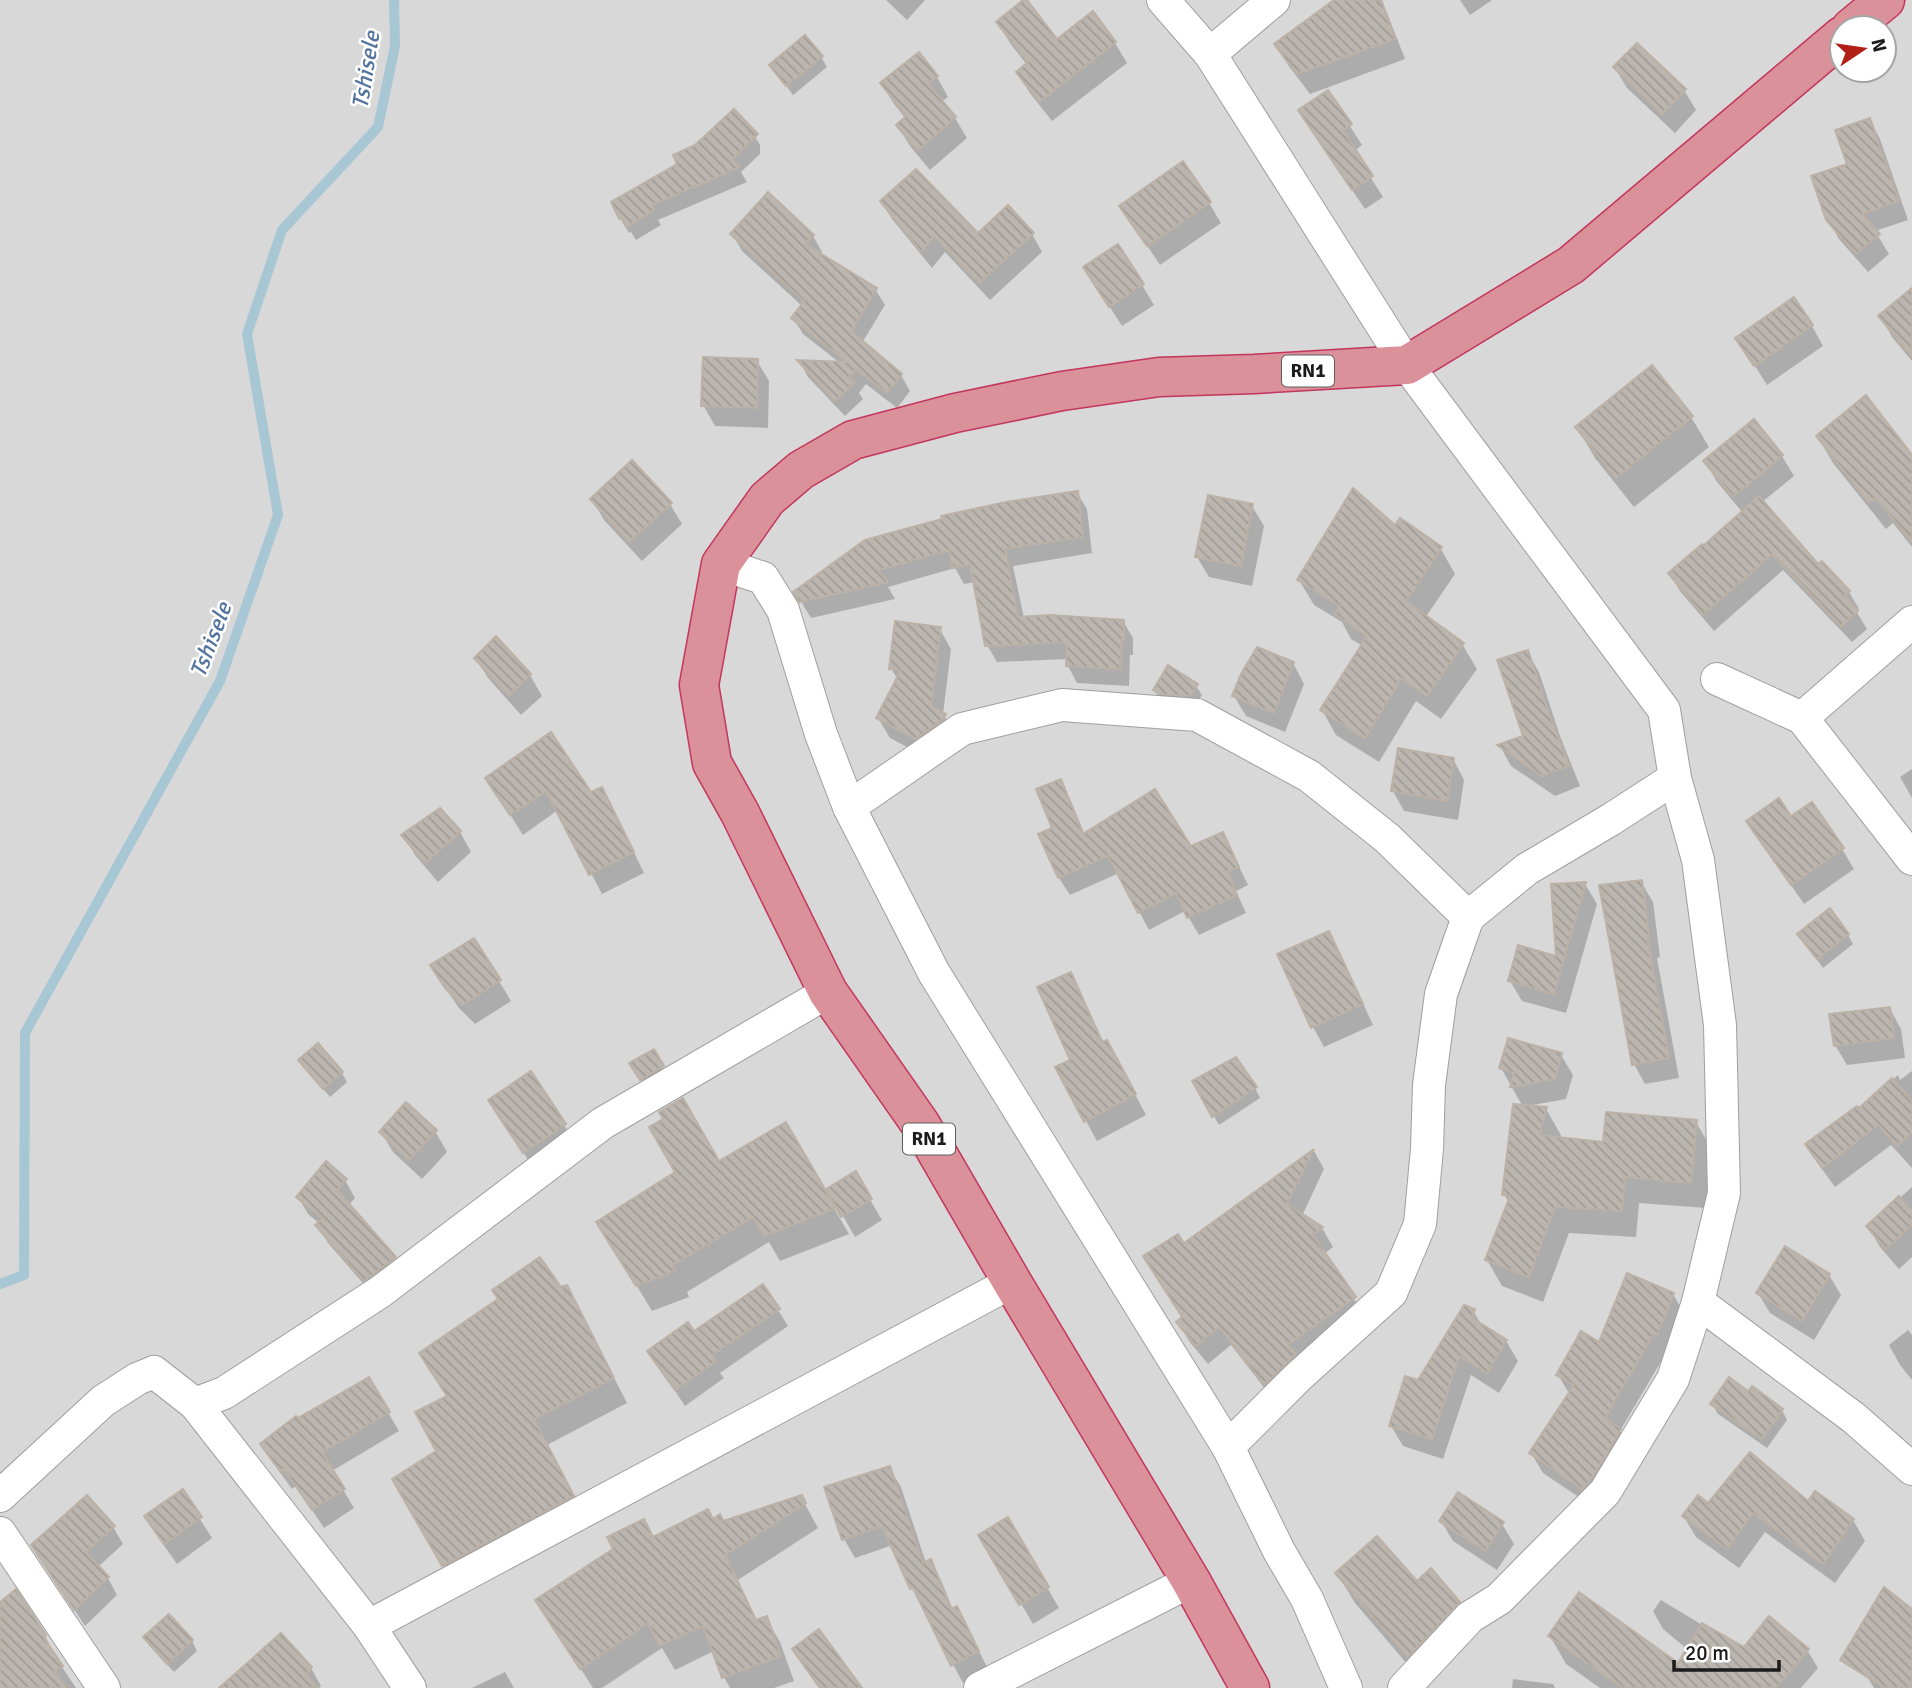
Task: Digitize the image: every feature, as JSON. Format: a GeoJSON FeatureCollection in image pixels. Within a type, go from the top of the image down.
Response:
{"type":"FeatureCollection","features":[{"type":"Feature","properties":{"kind":"highway"},"geometry":{"type":"LineString","coordinates":[[1868,14],[1885,0]]}},
{"type":"Feature","properties":{"kind":"highway","name":"RN1"},"geometry":{"type":"LineString","coordinates":[[1250,1688],[1191,1581],[921,1125],[828,992],[740,813],[712,763],[699,685],[721,564],[767,499],[801,470],[853,440],[955,412],[1062,391],[1159,377],[1407,365],[1571,265],[1828,48]]}},
{"type":"Feature","properties":{"kind":"street"},"geometry":{"type":"LineString","coordinates":[[1163,0],[1210,54],[1407,365],[1664,710],[1675,778],[1698,860],[1720,1025],[1724,1193],[1698,1302],[1673,1379],[1605,1492],[1499,1599],[1471,1617],[1404,1688]]}},
{"type":"Feature","properties":{"kind":"street"},"geometry":{"type":"LineString","coordinates":[[1210,54],[1275,0]]}},
{"type":"Feature","properties":{"kind":"street"},"geometry":{"type":"LineString","coordinates":[[721,564],[763,578],[783,610],[821,734],[849,807],[934,973],[1228,1447],[1279,1551],[1307,1600],[1346,1688]]}},
{"type":"Feature","properties":{"kind":"street"},"geometry":{"type":"LineString","coordinates":[[1802,718],[1912,622]]}},
{"type":"Feature","properties":{"kind":"street"},"geometry":{"type":"LineString","coordinates":[[1717,679],[1802,718],[1912,859]]}},
{"type":"Feature","properties":{"kind":"street"},"geometry":{"type":"LineString","coordinates":[[849,807],[962,729],[1062,705],[1197,715],[1309,776],[1387,838],[1468,917]]}},
{"type":"Feature","properties":{"kind":"street"},"geometry":{"type":"LineString","coordinates":[[1228,1447],[1298,1377],[1391,1293],[1420,1224],[1427,1149],[1429,1085],[1441,994],[1468,917],[1527,869],[1675,778]]}},
{"type":"Feature","properties":{"kind":"street"},"geometry":{"type":"LineString","coordinates":[[195,1404],[224,1393],[380,1292],[603,1123],[828,992]]}},
{"type":"Feature","properties":{"kind":"street"},"geometry":{"type":"LineString","coordinates":[[369,1626],[1012,1282]]}},
{"type":"Feature","properties":{"kind":"street"},"geometry":{"type":"LineString","coordinates":[[1698,1302],[1854,1418],[1912,1469]]}},
{"type":"Feature","properties":{"kind":"street"},"geometry":{"type":"LineString","coordinates":[[0,1496],[103,1401],[137,1379],[154,1372],[195,1404],[369,1626],[410,1688]]}},
{"type":"Feature","properties":{"kind":"street"},"geometry":{"type":"LineString","coordinates":[[0,1533],[104,1688]]}},
{"type":"Feature","properties":{"kind":"street"},"geometry":{"type":"LineString","coordinates":[[980,1688],[1191,1581]]}},
{"type":"Feature","properties":{"kind":"shaded area"},"geometry":{"type":"Polygon","coordinates":[[[0,0],[1912,0],[1912,1688],[0,1688],[0,0]]]}},
{"type":"Feature","properties":{"kind":"building"},"geometry":{"type":"Polygon","coordinates":[[[1023,0],[1027,0],[1057,39],[1093,11],[1116,42],[1039,102],[1016,72],[1028,62],[996,22],[1023,0]]]}},
{"type":"Feature","properties":{"kind":"building"},"geometry":{"type":"Polygon","coordinates":[[[1334,0],[1381,0],[1395,39],[1297,74],[1274,44],[1334,0]]]}},
{"type":"Feature","properties":{"kind":"building"},"geometry":{"type":"Polygon","coordinates":[[[805,35],[823,56],[786,86],[769,65],[805,35]]]}},
{"type":"Feature","properties":{"kind":"building"},"geometry":{"type":"Polygon","coordinates":[[[1637,43],[1686,89],[1662,114],[1613,67],[1637,43]]]}},
{"type":"Feature","properties":{"kind":"building"},"geometry":{"type":"Polygon","coordinates":[[[919,52],[938,76],[928,84],[956,117],[918,151],[896,125],[906,116],[880,83],[919,52]]]}},
{"type":"Feature","properties":{"kind":"building"},"geometry":{"type":"Polygon","coordinates":[[[1328,90],[1352,124],[1343,130],[1373,176],[1352,190],[1298,110],[1328,90]]]}},
{"type":"Feature","properties":{"kind":"building"},"geometry":{"type":"Polygon","coordinates":[[[734,109],[758,134],[732,159],[740,167],[652,205],[654,210],[626,227],[611,202],[677,164],[673,155],[695,145],[734,109]]]}},
{"type":"Feature","properties":{"kind":"building"},"geometry":{"type":"Polygon","coordinates":[[[1870,118],[1899,201],[1862,214],[1880,234],[1856,254],[1826,220],[1811,176],[1847,164],[1835,130],[1870,118]]]}},
{"type":"Feature","properties":{"kind":"building"},"geometry":{"type":"Polygon","coordinates":[[[1183,161],[1211,202],[1147,246],[1119,206],[1183,161]]]}},
{"type":"Feature","properties":{"kind":"building"},"geometry":{"type":"Polygon","coordinates":[[[916,169],[978,233],[1008,205],[1034,233],[979,283],[934,236],[921,252],[880,201],[916,169]]]}},
{"type":"Feature","properties":{"kind":"building"},"geometry":{"type":"Polygon","coordinates":[[[768,192],[814,235],[805,244],[877,288],[851,331],[902,374],[887,393],[856,369],[850,377],[855,382],[835,401],[797,360],[847,362],[791,318],[804,301],[730,234],[768,192]]]}},
{"type":"Feature","properties":{"kind":"building"},"geometry":{"type":"Polygon","coordinates":[[[1118,244],[1144,284],[1109,307],[1083,267],[1118,244]]]}},
{"type":"Feature","properties":{"kind":"building"},"geometry":{"type":"Polygon","coordinates":[[[1912,288],[1912,357],[1878,316],[1912,288]]]}},
{"type":"Feature","properties":{"kind":"building"},"geometry":{"type":"Polygon","coordinates":[[[1794,297],[1813,325],[1754,366],[1735,338],[1794,297]]]}},
{"type":"Feature","properties":{"kind":"building"},"geometry":{"type":"Polygon","coordinates":[[[703,357],[758,359],[757,408],[701,406],[703,357]]]}},
{"type":"Feature","properties":{"kind":"building"},"geometry":{"type":"Polygon","coordinates":[[[1652,365],[1693,416],[1616,478],[1575,427],[1652,365]]]}},
{"type":"Feature","properties":{"kind":"building"},"geometry":{"type":"Polygon","coordinates":[[[1866,395],[1912,455],[1912,542],[1876,498],[1869,503],[1816,436],[1866,395]]]}},
{"type":"Feature","properties":{"kind":"building"},"geometry":{"type":"Polygon","coordinates":[[[1754,419],[1783,455],[1733,497],[1703,461],[1754,419]]]}},
{"type":"Feature","properties":{"kind":"building"},"geometry":{"type":"Polygon","coordinates":[[[632,460],[672,503],[629,542],[590,499],[632,460]]]}},
{"type":"Feature","properties":{"kind":"building"},"geometry":{"type":"Polygon","coordinates":[[[1353,488],[1395,525],[1400,518],[1442,547],[1406,601],[1464,643],[1427,696],[1401,678],[1365,738],[1320,710],[1367,636],[1335,614],[1340,606],[1297,580],[1353,488]]]}},
{"type":"Feature","properties":{"kind":"building"},"geometry":{"type":"Polygon","coordinates":[[[1078,491],[1083,537],[1005,549],[1018,617],[1049,615],[1124,620],[1120,669],[1066,666],[1067,642],[985,646],[970,564],[953,568],[949,550],[879,570],[888,582],[799,602],[793,592],[865,540],[942,519],[941,516],[1006,502],[1078,491]]]}},
{"type":"Feature","properties":{"kind":"building"},"geometry":{"type":"Polygon","coordinates":[[[1208,495],[1253,504],[1241,566],[1195,557],[1208,495]]]}},
{"type":"Feature","properties":{"kind":"building"},"geometry":{"type":"Polygon","coordinates":[[[1759,496],[1818,564],[1822,561],[1850,591],[1845,595],[1858,611],[1841,626],[1772,554],[1703,615],[1668,573],[1759,496]]]}},
{"type":"Feature","properties":{"kind":"building"},"geometry":{"type":"Polygon","coordinates":[[[895,621],[941,627],[931,706],[946,714],[916,739],[876,718],[901,670],[889,669],[895,621]]]}},
{"type":"Feature","properties":{"kind":"building"},"geometry":{"type":"Polygon","coordinates":[[[496,636],[531,674],[509,696],[474,658],[496,636]]]}},
{"type":"Feature","properties":{"kind":"building"},"geometry":{"type":"Polygon","coordinates":[[[1257,647],[1294,662],[1274,713],[1232,696],[1257,647]]]}},
{"type":"Feature","properties":{"kind":"building"},"geometry":{"type":"Polygon","coordinates":[[[1528,650],[1569,766],[1542,776],[1497,745],[1523,736],[1497,660],[1528,650]]]}},
{"type":"Feature","properties":{"kind":"building"},"geometry":{"type":"Polygon","coordinates":[[[1168,665],[1198,684],[1190,696],[1159,694],[1153,690],[1168,665]]]}},
{"type":"Feature","properties":{"kind":"building"},"geometry":{"type":"Polygon","coordinates":[[[551,732],[591,792],[602,787],[634,852],[589,875],[546,791],[510,815],[485,778],[551,732]]]}},
{"type":"Feature","properties":{"kind":"building"},"geometry":{"type":"Polygon","coordinates":[[[1398,748],[1454,758],[1447,801],[1391,791],[1398,748]]]}},
{"type":"Feature","properties":{"kind":"building"},"geometry":{"type":"Polygon","coordinates":[[[1061,779],[1083,834],[1155,789],[1191,846],[1223,832],[1239,867],[1227,872],[1237,895],[1187,918],[1176,893],[1138,913],[1108,856],[1058,878],[1038,834],[1052,828],[1036,789],[1061,779]]]}},
{"type":"Feature","properties":{"kind":"building"},"geometry":{"type":"Polygon","coordinates":[[[1779,798],[1791,816],[1812,802],[1844,848],[1791,885],[1746,821],[1779,798]]]}},
{"type":"Feature","properties":{"kind":"building"},"geometry":{"type":"Polygon","coordinates":[[[440,808],[461,831],[425,863],[401,835],[440,808]]]}},
{"type":"Feature","properties":{"kind":"building"},"geometry":{"type":"Polygon","coordinates":[[[1642,880],[1647,938],[1669,1058],[1632,1065],[1599,885],[1642,880]]]}},
{"type":"Feature","properties":{"kind":"building"},"geometry":{"type":"Polygon","coordinates":[[[1586,882],[1554,994],[1508,981],[1518,945],[1556,956],[1551,884],[1586,882]]]}},
{"type":"Feature","properties":{"kind":"building"},"geometry":{"type":"Polygon","coordinates":[[[1830,908],[1849,934],[1817,959],[1797,934],[1830,908]]]}},
{"type":"Feature","properties":{"kind":"building"},"geometry":{"type":"Polygon","coordinates":[[[1329,931],[1363,1004],[1311,1028],[1277,954],[1329,931]]]}},
{"type":"Feature","properties":{"kind":"building"},"geometry":{"type":"Polygon","coordinates":[[[474,938],[501,980],[462,1005],[445,988],[430,965],[474,938]]]}},
{"type":"Feature","properties":{"kind":"building"},"geometry":{"type":"Polygon","coordinates":[[[1071,972],[1102,1042],[1107,1040],[1136,1094],[1084,1122],[1055,1067],[1070,1060],[1037,987],[1071,972]]]}},
{"type":"Feature","properties":{"kind":"building"},"geometry":{"type":"Polygon","coordinates":[[[1890,1007],[1894,1038],[1834,1046],[1829,1014],[1890,1007]]]}},
{"type":"Feature","properties":{"kind":"building"},"geometry":{"type":"Polygon","coordinates":[[[1508,1038],[1562,1053],[1555,1079],[1510,1087],[1514,1073],[1499,1068],[1508,1038]]]}},
{"type":"Feature","properties":{"kind":"building"},"geometry":{"type":"Polygon","coordinates":[[[318,1043],[343,1072],[323,1089],[298,1060],[318,1043]]]}},
{"type":"Feature","properties":{"kind":"building"},"geometry":{"type":"Polygon","coordinates":[[[654,1049],[664,1066],[640,1080],[629,1063],[654,1049]]]}},
{"type":"Feature","properties":{"kind":"building"},"geometry":{"type":"Polygon","coordinates":[[[1236,1057],[1257,1087],[1212,1117],[1192,1081],[1236,1057]]]}},
{"type":"Feature","properties":{"kind":"building"},"geometry":{"type":"Polygon","coordinates":[[[531,1071],[566,1124],[523,1153],[488,1100],[531,1071]]]}},
{"type":"Feature","properties":{"kind":"building"},"geometry":{"type":"Polygon","coordinates":[[[1892,1078],[1912,1101],[1912,1132],[1897,1146],[1878,1125],[1822,1168],[1805,1144],[1857,1106],[1859,1108],[1892,1078]]]}},
{"type":"Feature","properties":{"kind":"building"},"geometry":{"type":"Polygon","coordinates":[[[683,1098],[719,1161],[786,1122],[836,1208],[764,1236],[753,1217],[673,1265],[675,1271],[636,1286],[596,1222],[675,1172],[649,1127],[663,1119],[659,1112],[683,1098]]]}},
{"type":"Feature","properties":{"kind":"building"},"geometry":{"type":"Polygon","coordinates":[[[406,1102],[437,1130],[409,1160],[379,1132],[406,1102]]]}},
{"type":"Feature","properties":{"kind":"building"},"geometry":{"type":"Polygon","coordinates":[[[1513,1104],[1547,1107],[1539,1135],[1603,1142],[1606,1112],[1697,1120],[1691,1183],[1625,1177],[1622,1211],[1555,1207],[1529,1277],[1485,1260],[1510,1196],[1502,1195],[1513,1104]]]}},
{"type":"Feature","properties":{"kind":"building"},"geometry":{"type":"Polygon","coordinates":[[[1314,1149],[1287,1204],[1323,1227],[1313,1235],[1356,1297],[1288,1344],[1296,1354],[1264,1385],[1219,1327],[1196,1346],[1176,1322],[1182,1317],[1143,1256],[1178,1234],[1184,1243],[1314,1149]]]}},
{"type":"Feature","properties":{"kind":"building"},"geometry":{"type":"Polygon","coordinates":[[[326,1161],[347,1179],[337,1190],[396,1257],[364,1281],[315,1225],[323,1219],[296,1197],[326,1161]]]}},
{"type":"Feature","properties":{"kind":"building"},"geometry":{"type":"Polygon","coordinates":[[[856,1171],[872,1199],[841,1217],[826,1189],[856,1171]]]}},
{"type":"Feature","properties":{"kind":"building"},"geometry":{"type":"Polygon","coordinates":[[[1899,1196],[1912,1211],[1912,1225],[1886,1249],[1866,1226],[1899,1196]]]}},
{"type":"Feature","properties":{"kind":"building"},"geometry":{"type":"Polygon","coordinates":[[[1785,1246],[1830,1274],[1802,1321],[1756,1293],[1785,1246]]]}},
{"type":"Feature","properties":{"kind":"building"},"geometry":{"type":"Polygon","coordinates":[[[540,1257],[561,1287],[567,1285],[614,1378],[534,1419],[574,1496],[442,1566],[392,1479],[436,1451],[415,1412],[447,1396],[419,1353],[498,1299],[492,1290],[540,1257]]]}},
{"type":"Feature","properties":{"kind":"building"},"geometry":{"type":"Polygon","coordinates":[[[1627,1273],[1674,1293],[1657,1335],[1654,1333],[1605,1418],[1621,1429],[1590,1481],[1582,1489],[1529,1453],[1574,1385],[1556,1375],[1581,1331],[1599,1342],[1627,1273]]]}},
{"type":"Feature","properties":{"kind":"building"},"geometry":{"type":"Polygon","coordinates":[[[763,1284],[780,1309],[712,1355],[716,1361],[675,1390],[647,1351],[688,1322],[694,1331],[763,1284]]]}},
{"type":"Feature","properties":{"kind":"building"},"geometry":{"type":"Polygon","coordinates":[[[1464,1305],[1475,1309],[1472,1318],[1507,1340],[1487,1373],[1459,1356],[1432,1439],[1389,1426],[1405,1376],[1418,1380],[1464,1305]]]}},
{"type":"Feature","properties":{"kind":"building"},"geometry":{"type":"Polygon","coordinates":[[[369,1377],[390,1412],[322,1452],[345,1489],[312,1510],[284,1469],[280,1471],[260,1444],[296,1416],[298,1418],[369,1377]]]}},
{"type":"Feature","properties":{"kind":"building"},"geometry":{"type":"Polygon","coordinates":[[[1729,1377],[1748,1391],[1752,1386],[1783,1409],[1762,1439],[1710,1404],[1729,1377]]]}},
{"type":"Feature","properties":{"kind":"building"},"geometry":{"type":"Polygon","coordinates":[[[1750,1452],[1808,1501],[1815,1491],[1854,1519],[1823,1564],[1753,1513],[1727,1549],[1682,1516],[1698,1495],[1708,1503],[1750,1452]]]}},
{"type":"Feature","properties":{"kind":"building"},"geometry":{"type":"Polygon","coordinates":[[[890,1466],[923,1563],[931,1559],[951,1609],[957,1606],[979,1651],[951,1666],[913,1588],[910,1589],[882,1526],[842,1540],[824,1487],[890,1466]]]}},
{"type":"Feature","properties":{"kind":"building"},"geometry":{"type":"Polygon","coordinates":[[[183,1489],[202,1517],[164,1544],[144,1516],[183,1489]]]}},
{"type":"Feature","properties":{"kind":"building"},"geometry":{"type":"Polygon","coordinates":[[[1458,1492],[1504,1522],[1485,1551],[1439,1521],[1458,1492]]]}},
{"type":"Feature","properties":{"kind":"building"},"geometry":{"type":"Polygon","coordinates":[[[87,1495],[115,1526],[86,1552],[109,1577],[74,1610],[31,1545],[87,1495]]]}},
{"type":"Feature","properties":{"kind":"building"},"geometry":{"type":"Polygon","coordinates":[[[802,1495],[806,1503],[725,1555],[756,1620],[767,1616],[781,1656],[722,1678],[703,1626],[659,1646],[648,1623],[580,1669],[535,1600],[613,1549],[607,1537],[644,1519],[653,1537],[708,1509],[713,1519],[720,1514],[723,1521],[802,1495]]]}},
{"type":"Feature","properties":{"kind":"building"},"geometry":{"type":"Polygon","coordinates":[[[1008,1517],[1049,1587],[1019,1605],[978,1535],[1008,1517]]]}},
{"type":"Feature","properties":{"kind":"building"},"geometry":{"type":"Polygon","coordinates":[[[1377,1536],[1417,1581],[1431,1568],[1460,1602],[1408,1657],[1335,1573],[1377,1536]]]}},
{"type":"Feature","properties":{"kind":"building"},"geometry":{"type":"Polygon","coordinates":[[[1884,1587],[1912,1609],[1912,1688],[1885,1688],[1840,1660],[1884,1587]]]}},
{"type":"Feature","properties":{"kind":"building"},"geometry":{"type":"Polygon","coordinates":[[[16,1589],[63,1666],[55,1671],[66,1688],[0,1688],[0,1602],[16,1589]]]}},
{"type":"Feature","properties":{"kind":"building"},"geometry":{"type":"Polygon","coordinates":[[[1579,1592],[1678,1663],[1702,1623],[1744,1647],[1769,1616],[1809,1649],[1776,1688],[1623,1688],[1548,1636],[1579,1592]]]}},
{"type":"Feature","properties":{"kind":"building"},"geometry":{"type":"Polygon","coordinates":[[[169,1614],[193,1640],[167,1664],[143,1637],[169,1614]]]}},
{"type":"Feature","properties":{"kind":"building"},"geometry":{"type":"Polygon","coordinates":[[[819,1629],[862,1688],[820,1688],[792,1649],[819,1629]]]}},
{"type":"Feature","properties":{"kind":"building"},"geometry":{"type":"Polygon","coordinates":[[[281,1633],[312,1667],[306,1674],[318,1688],[219,1688],[281,1633]]]}},
{"type":"Feature","properties":{"kind":"waterway","name":"Tshisele"},"geometry":{"type":"LineString","coordinates":[[0,1284],[24,1275],[25,1033],[220,681],[278,515],[247,334],[282,230],[378,127],[395,46],[394,0]]}}]}
